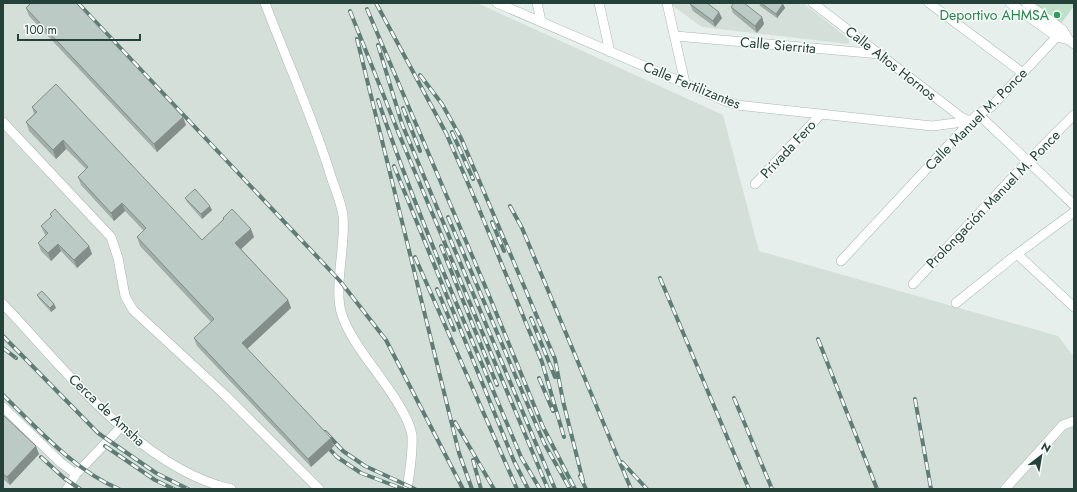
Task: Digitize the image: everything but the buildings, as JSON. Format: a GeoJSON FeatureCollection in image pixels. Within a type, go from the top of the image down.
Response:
{"type":"FeatureCollection","features":[{"type":"Feature","properties":{"kind":"street"},"geometry":{"type":"LineString","coordinates":[[265,3],[285,58],[316,131],[341,207],[343,226],[339,298],[342,316],[352,335],[397,401],[412,434],[412,459],[407,489]]}},
{"type":"Feature","properties":{"kind":"street","name":"Calle Fertilizantes"},"geometry":{"type":"LineString","coordinates":[[497,3],[737,105],[932,126],[971,121]]}},
{"type":"Feature","properties":{"kind":"street"},"geometry":{"type":"LineString","coordinates":[[536,3],[541,21]]}},
{"type":"Feature","properties":{"kind":"street"},"geometry":{"type":"LineString","coordinates":[[598,3],[610,52]]}},
{"type":"Feature","properties":{"kind":"street"},"geometry":{"type":"LineString","coordinates":[[667,3],[676,36],[685,83]]}},
{"type":"Feature","properties":{"kind":"street","name":"Calle Altos Hornos"},"geometry":{"type":"LineString","coordinates":[[813,3],[961,117],[971,121]]}},
{"type":"Feature","properties":{"kind":"street"},"geometry":{"type":"LineString","coordinates":[[929,3],[1023,73]]}},
{"type":"Feature","properties":{"kind":"street"},"geometry":{"type":"LineString","coordinates":[[1010,3],[1060,33]]}},
{"type":"Feature","properties":{"kind":"street"},"geometry":{"type":"LineString","coordinates":[[1026,3],[1071,42]]}},
{"type":"Feature","properties":{"kind":"street","name":"Calle Manuel M. Ponce"},"geometry":{"type":"LineString","coordinates":[[841,262],[971,121],[978,114],[991,107],[1060,33]]}},
{"type":"Feature","properties":{"kind":"street","name":"Calle Sierrita"},"geometry":{"type":"LineString","coordinates":[[676,36],[880,54]]}},
{"type":"Feature","properties":{"kind":"street","name":"Privada Fero"},"geometry":{"type":"LineString","coordinates":[[755,184],[821,114]]}},
{"type":"Feature","properties":{"kind":"street"},"geometry":{"type":"LineString","coordinates":[[978,114],[1074,205]]}},
{"type":"Feature","properties":{"kind":"street","name":"Prolongación Manuel M. Ponce"},"geometry":{"type":"LineString","coordinates":[[913,284],[1028,161],[1074,115]]}},
{"type":"Feature","properties":{"kind":"street"},"geometry":{"type":"LineString","coordinates":[[3,122],[111,238],[118,258],[125,296],[133,310],[225,395],[319,489]]}},
{"type":"Feature","properties":{"kind":"street"},"geometry":{"type":"LineString","coordinates":[[956,303],[1017,254],[1074,212]]}},
{"type":"Feature","properties":{"kind":"street"},"geometry":{"type":"LineString","coordinates":[[1017,254],[1074,307]]}},
{"type":"Feature","properties":{"kind":"street","name":"Cerca de Amsha"},"geometry":{"type":"LineString","coordinates":[[3,304],[121,427],[174,467],[217,486],[231,489]]}},
{"type":"Feature","properties":{"kind":"street"},"geometry":{"type":"LineString","coordinates":[[3,407],[60,462],[76,474]]}},
{"type":"Feature","properties":{"kind":"street"},"geometry":{"type":"LineString","coordinates":[[1005,489],[1064,425],[1074,421]]}},
{"type":"Feature","properties":{"kind":"street"},"geometry":{"type":"LineString","coordinates":[[67,489],[76,474],[121,427]]}},
{"type":"Feature","properties":{"kind":"shaded area"},"geometry":{"type":"Polygon","coordinates":[[[3,3],[477,3],[723,115],[759,251],[1058,336],[1074,357],[1074,489],[3,489],[3,3]]]}},
{"type":"Feature","properties":{"kind":"shaded area"},"geometry":{"type":"Polygon","coordinates":[[[672,3],[803,3],[849,39],[849,44],[702,27],[673,6],[672,3]]]}},
{"type":"Feature","properties":{"kind":"green space","name":"Deportivo AHMSA"},"geometry":{"type":"Polygon","coordinates":[[[1030,3],[1074,3],[1074,6],[1060,25],[1030,3]]]}},
{"type":"Feature","properties":{"kind":"railway"},"geometry":{"type":"LineString","coordinates":[[78,3],[340,281],[386,340],[463,489]]}},
{"type":"Feature","properties":{"kind":"railway"},"geometry":{"type":"LineString","coordinates":[[376,3],[446,133],[477,204],[542,362],[564,437]]}},
{"type":"Feature","properties":{"kind":"railway"},"geometry":{"type":"LineString","coordinates":[[367,9],[488,293],[543,427],[575,489]]}},
{"type":"Feature","properties":{"kind":"railway"},"geometry":{"type":"LineString","coordinates":[[350,11],[399,134],[548,489]]}},
{"type":"Feature","properties":{"kind":"railway"},"geometry":{"type":"LineString","coordinates":[[357,39],[459,453],[472,489]]}},
{"type":"Feature","properties":{"kind":"railway"},"geometry":{"type":"LineString","coordinates":[[378,45],[402,124],[555,489]]}},
{"type":"Feature","properties":{"kind":"railway"},"geometry":{"type":"LineString","coordinates":[[420,75],[442,104],[461,138],[555,359],[563,401],[583,481]]}},
{"type":"Feature","properties":{"kind":"railway"},"geometry":{"type":"LineString","coordinates":[[378,100],[446,280],[521,457],[540,489]]}},
{"type":"Feature","properties":{"kind":"railway"},"geometry":{"type":"LineString","coordinates":[[403,108],[420,151]]}},
{"type":"Feature","properties":{"kind":"railway"},"geometry":{"type":"LineString","coordinates":[[452,132],[473,179]]}},
{"type":"Feature","properties":{"kind":"railway"},"geometry":{"type":"LineString","coordinates":[[394,166],[514,461],[528,489]]}},
{"type":"Feature","properties":{"kind":"railway"},"geometry":{"type":"LineString","coordinates":[[510,206],[522,228],[631,489]]}},
{"type":"Feature","properties":{"kind":"railway"},"geometry":{"type":"LineString","coordinates":[[448,217],[544,443],[570,489]]}},
{"type":"Feature","properties":{"kind":"railway"},"geometry":{"type":"LineString","coordinates":[[492,222],[504,251]]}},
{"type":"Feature","properties":{"kind":"railway"},"geometry":{"type":"LineString","coordinates":[[441,246],[497,385]]}},
{"type":"Feature","properties":{"kind":"railway"},"geometry":{"type":"LineString","coordinates":[[415,257],[517,489]]}},
{"type":"Feature","properties":{"kind":"railway"},"geometry":{"type":"LineString","coordinates":[[660,278],[749,489]]}},
{"type":"Feature","properties":{"kind":"railway"},"geometry":{"type":"LineString","coordinates":[[437,289],[454,330]]}},
{"type":"Feature","properties":{"kind":"railway"},"geometry":{"type":"LineString","coordinates":[[531,318],[555,377]]}},
{"type":"Feature","properties":{"kind":"railway"},"geometry":{"type":"LineString","coordinates":[[3,336],[98,433],[156,473],[188,489]]}},
{"type":"Feature","properties":{"kind":"railway"},"geometry":{"type":"LineString","coordinates":[[818,339],[877,489]]}},
{"type":"Feature","properties":{"kind":"railway"},"geometry":{"type":"LineString","coordinates":[[3,348],[16,358]]}},
{"type":"Feature","properties":{"kind":"railway"},"geometry":{"type":"LineString","coordinates":[[539,378],[553,411]]}},
{"type":"Feature","properties":{"kind":"railway"},"geometry":{"type":"LineString","coordinates":[[3,395],[57,448],[87,471],[119,489]]}},
{"type":"Feature","properties":{"kind":"railway"},"geometry":{"type":"LineString","coordinates":[[734,398],[772,489]]}},
{"type":"Feature","properties":{"kind":"railway"},"geometry":{"type":"LineString","coordinates":[[915,399],[931,489]]}},
{"type":"Feature","properties":{"kind":"railway"},"geometry":{"type":"LineString","coordinates":[[455,422],[494,489]]}},
{"type":"Feature","properties":{"kind":"railway"},"geometry":{"type":"LineString","coordinates":[[325,432],[343,451],[365,466],[415,489]]}},
{"type":"Feature","properties":{"kind":"railway"},"geometry":{"type":"LineString","coordinates":[[323,442],[337,457],[361,473],[403,489]]}},
{"type":"Feature","properties":{"kind":"railway"},"geometry":{"type":"LineString","coordinates":[[105,446],[155,480],[174,489]]}},
{"type":"Feature","properties":{"kind":"railway"},"geometry":{"type":"LineString","coordinates":[[41,457],[64,478],[80,489]]}},
{"type":"Feature","properties":{"kind":"railway"},"geometry":{"type":"LineString","coordinates":[[473,460],[481,489]]}},
{"type":"Feature","properties":{"kind":"railway"},"geometry":{"type":"LineString","coordinates":[[622,462],[647,489]]}},
{"type":"Feature","properties":{"kind":"railway"},"geometry":{"type":"LineString","coordinates":[[580,476],[586,489]]}},
{"type":"Feature","properties":{"kind":"place","name":"Deportivo AHMSA"},"geometry":{"type":"Point","coordinates":[1057,15]}}]}
